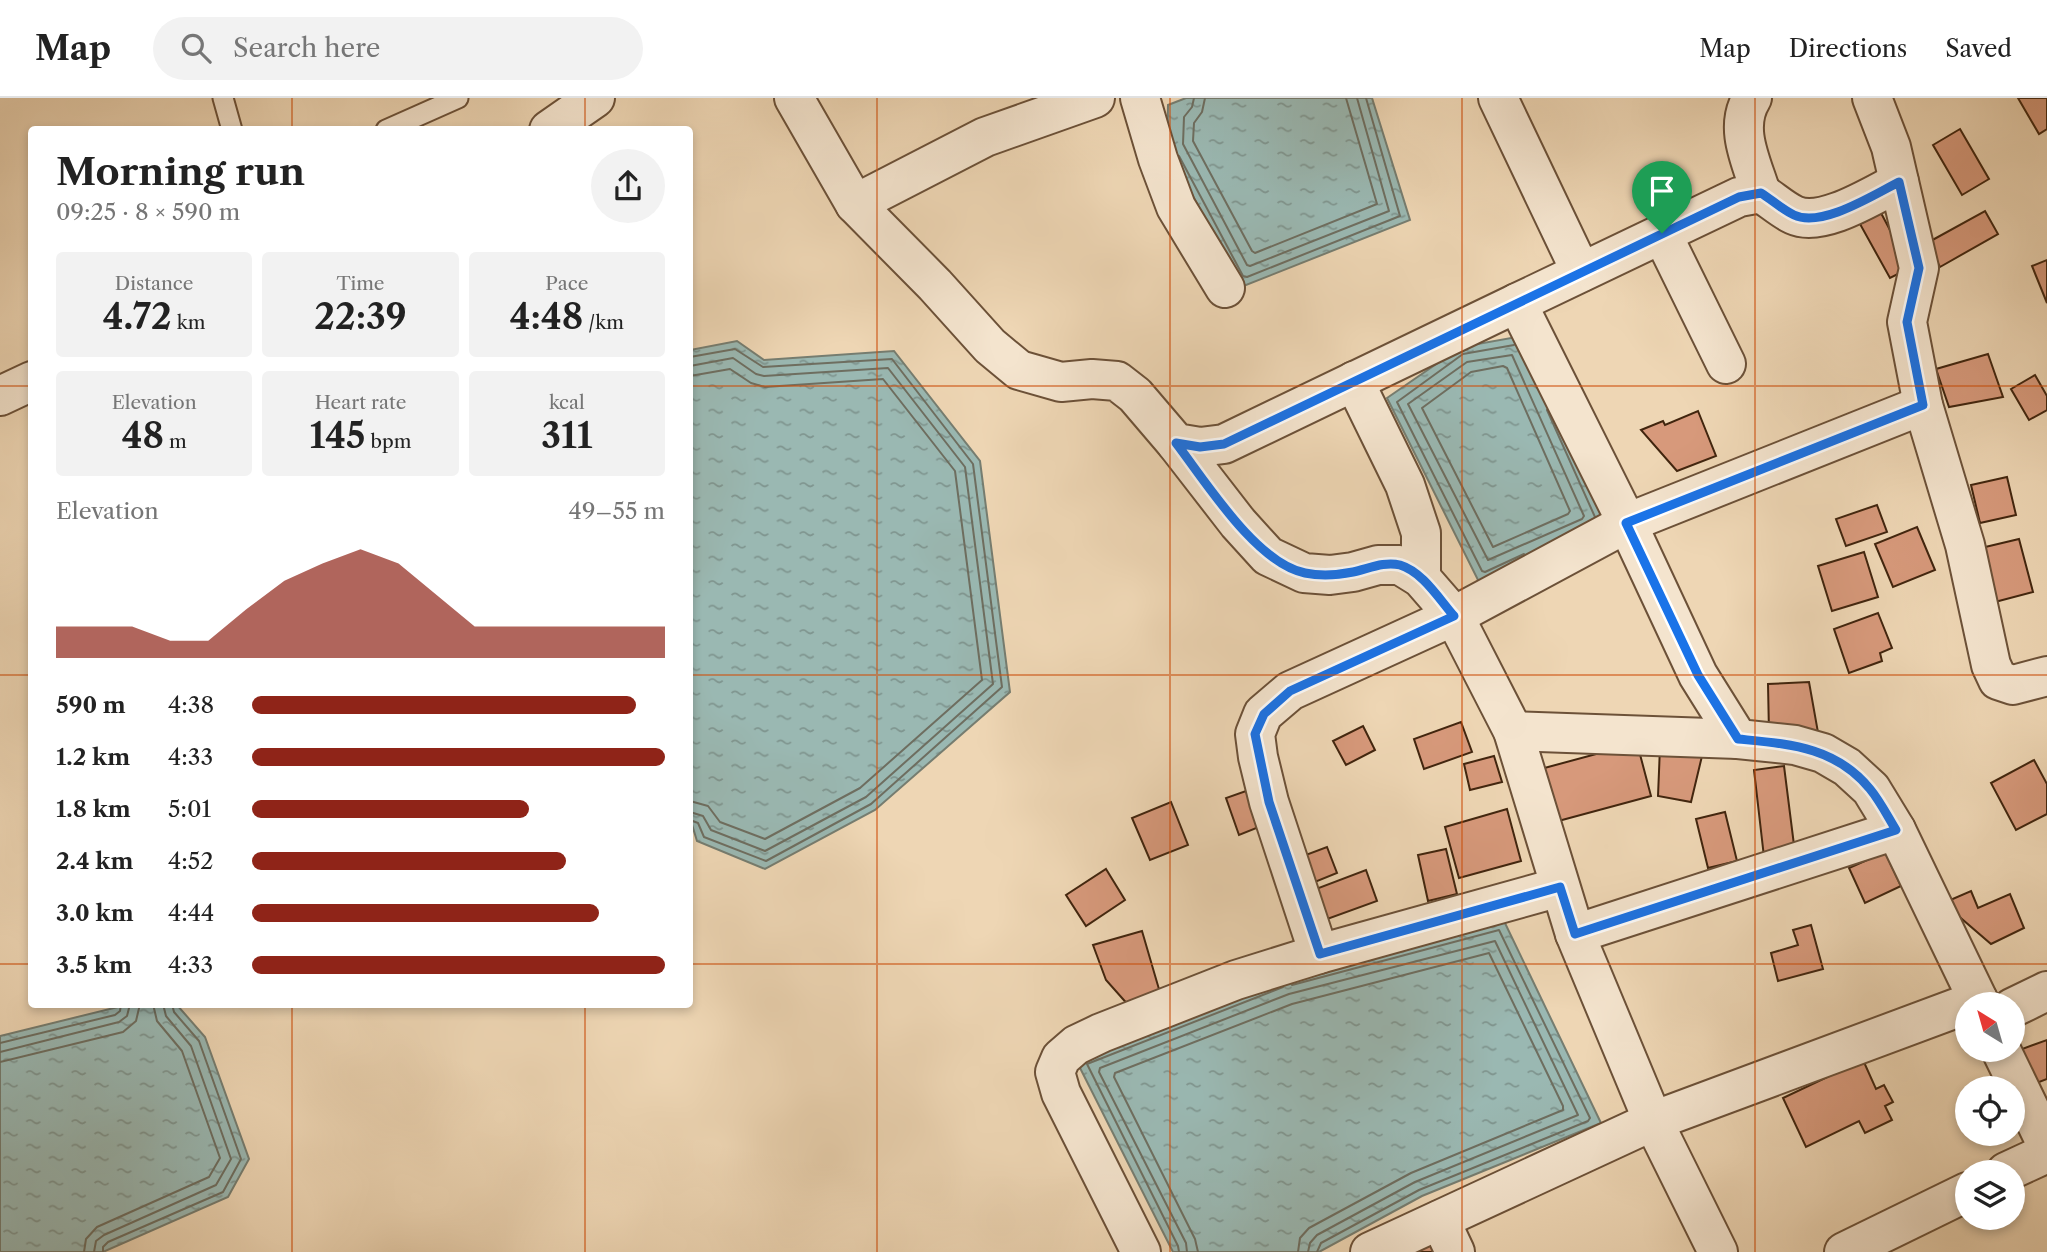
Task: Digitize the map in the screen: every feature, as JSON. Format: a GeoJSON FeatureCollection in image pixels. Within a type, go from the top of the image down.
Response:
{"type":"FeatureCollection","features":[{"type":"Feature","properties":{"kind":"street"},"geometry":{"type":"LineString","coordinates":[[555,126],[595,98]]}},
{"type":"Feature","properties":{"kind":"street"},"geometry":{"type":"LineString","coordinates":[[794,98],[855,204],[935,285],[990,346],[1019,370],[1061,382],[1093,379],[1117,381],[1135,395],[1238,523],[1268,556],[1304,573],[1330,575],[1378,565],[1400,565],[1421,578],[1454,616],[1513,732],[1575,934],[1653,1121],[1718,1252]]}},
{"type":"Feature","properties":{"kind":"street"},"geometry":{"type":"LineString","coordinates":[[1140,98],[1158,159],[1177,207],[1224,288]]}},
{"type":"Feature","properties":{"kind":"street"},"geometry":{"type":"LineString","coordinates":[[1499,98],[1581,272]]}},
{"type":"Feature","properties":{"kind":"street"},"geometry":{"type":"LineString","coordinates":[[1752,98],[1742,125],[1761,193],[1795,216],[1814,218],[1840,211],[1899,182]]}},
{"type":"Feature","properties":{"kind":"street"},"geometry":{"type":"LineString","coordinates":[[1872,98],[1891,148],[1919,268],[1907,322],[1923,405],[1965,545],[1994,673],[1998,680],[2013,685],[2047,676]]}},
{"type":"Feature","properties":{"kind":"street"},"geometry":{"type":"LineString","coordinates":[[855,204],[985,137],[1072,102]]}},
{"type":"Feature","properties":{"kind":"street"},"geometry":{"type":"LineString","coordinates":[[1176,443],[1200,447],[1224,444],[1739,197],[1761,193]]}},
{"type":"Feature","properties":{"kind":"street"},"geometry":{"type":"LineString","coordinates":[[1662,233],[1726,364]]}},
{"type":"Feature","properties":{"kind":"street"},"geometry":{"type":"LineString","coordinates":[[1517,303],[1698,675],[1738,739]]}},
{"type":"Feature","properties":{"kind":"street"},"geometry":{"type":"LineString","coordinates":[[1354,381],[1405,485],[1421,533],[1421,578]]}},
{"type":"Feature","properties":{"kind":"street"},"geometry":{"type":"LineString","coordinates":[[0,396],[28,383]]}},
{"type":"Feature","properties":{"kind":"street"},"geometry":{"type":"LineString","coordinates":[[1320,954],[1269,802],[1255,734],[1264,714],[1290,691],[1454,616],[1626,523],[1923,405]]}},
{"type":"Feature","properties":{"kind":"street"},"geometry":{"type":"LineString","coordinates":[[1513,732],[1738,739],[1794,745],[1823,753],[1847,767],[1871,789],[1984,992]]}},
{"type":"Feature","properties":{"kind":"street"},"geometry":{"type":"LineString","coordinates":[[1575,934],[1896,830]]}},
{"type":"Feature","properties":{"kind":"street"},"geometry":{"type":"LineString","coordinates":[[1141,1252],[1061,1093],[1055,1072],[1061,1058],[1076,1045],[1101,1033],[1236,980],[1560,887]]}},
{"type":"Feature","properties":{"kind":"street"},"geometry":{"type":"LineString","coordinates":[[2025,996],[2047,991]]}},
{"type":"Feature","properties":{"kind":"street"},"geometry":{"type":"LineString","coordinates":[[1370,1252],[1447,1236],[1653,1121],[1955,1016]]}},
{"type":"Feature","properties":{"kind":"street"},"geometry":{"type":"LineString","coordinates":[[2007,1062],[2047,1145]]}},
{"type":"Feature","properties":{"kind":"street"},"geometry":{"type":"LineString","coordinates":[[2025,1163],[2047,1153]]}},
{"type":"Feature","properties":{"kind":"street"},"geometry":{"type":"LineString","coordinates":[[1844,1252],[1955,1198]]}},
{"type":"Feature","properties":{"kind":"lane"},"geometry":{"type":"LineString","coordinates":[[223,98],[231,126]]}},
{"type":"Feature","properties":{"kind":"lane"},"geometry":{"type":"LineString","coordinates":[[395,126],[458,98]]}},
{"type":"Feature","properties":{"kind":"water"},"geometry":{"type":"Polygon","coordinates":[[[1186,98],[1372,98],[1410,220],[1241,287],[1167,147],[1168,105],[1186,98]]]}},
{"type":"Feature","properties":{"kind":"water"},"geometry":{"type":"Polygon","coordinates":[[[1522,336],[1606,525],[1479,582],[1387,398],[1461,347],[1522,336]]]}},
{"type":"Feature","properties":{"kind":"water"},"geometry":{"type":"Polygon","coordinates":[[[737,341],[764,360],[894,351],[980,461],[1010,692],[875,810],[765,869],[697,841],[693,828],[693,349],[737,341]]]}},
{"type":"Feature","properties":{"kind":"water"},"geometry":{"type":"Polygon","coordinates":[[[1504,921],[1601,1123],[1422,1196],[1319,1252],[1173,1252],[1076,1060],[1284,979],[1504,921]]]}},
{"type":"Feature","properties":{"kind":"water"},"geometry":{"type":"Polygon","coordinates":[[[114,1008],[180,1008],[205,1037],[249,1159],[228,1197],[103,1252],[0,1252],[0,1036],[114,1008]]]}},
{"type":"Feature","properties":{"kind":"building"},"geometry":{"type":"Polygon","coordinates":[[[2018,98],[2047,98],[2047,129],[2039,134],[2018,98]]]}},
{"type":"Feature","properties":{"kind":"building"},"geometry":{"type":"Polygon","coordinates":[[[1960,129],[1989,179],[1962,195],[1933,145],[1960,129]]]}},
{"type":"Feature","properties":{"kind":"building"},"geometry":{"type":"Polygon","coordinates":[[[1985,211],[1998,234],[1940,267],[1927,243],[1985,211]]]}},
{"type":"Feature","properties":{"kind":"building"},"geometry":{"type":"Polygon","coordinates":[[[1881,213],[1910,268],[1890,278],[1860,224],[1881,213]]]}},
{"type":"Feature","properties":{"kind":"building"},"geometry":{"type":"Polygon","coordinates":[[[2047,260],[2047,303],[2032,266],[2047,260]]]}},
{"type":"Feature","properties":{"kind":"building"},"geometry":{"type":"Polygon","coordinates":[[[1988,354],[2003,397],[1949,407],[1936,369],[1988,354]]]}},
{"type":"Feature","properties":{"kind":"building"},"geometry":{"type":"Polygon","coordinates":[[[2035,375],[2047,396],[2047,410],[2029,420],[2011,389],[2035,375]]]}},
{"type":"Feature","properties":{"kind":"building"},"geometry":{"type":"Polygon","coordinates":[[[1698,411],[1716,456],[1677,471],[1641,430],[1663,421],[1665,425],[1698,411]]]}},
{"type":"Feature","properties":{"kind":"building"},"geometry":{"type":"Polygon","coordinates":[[[2007,477],[2016,515],[1980,523],[1971,485],[2007,477]]]}},
{"type":"Feature","properties":{"kind":"building"},"geometry":{"type":"Polygon","coordinates":[[[1877,505],[1887,532],[1846,546],[1836,519],[1877,505]]]}},
{"type":"Feature","properties":{"kind":"building"},"geometry":{"type":"Polygon","coordinates":[[[1917,527],[1935,570],[1893,587],[1875,544],[1917,527]]]}},
{"type":"Feature","properties":{"kind":"building"},"geometry":{"type":"Polygon","coordinates":[[[2019,539],[2033,592],[1995,602],[1981,548],[2019,539]]]}},
{"type":"Feature","properties":{"kind":"building"},"geometry":{"type":"Polygon","coordinates":[[[1864,552],[1878,597],[1832,611],[1818,566],[1864,552]]]}},
{"type":"Feature","properties":{"kind":"building"},"geometry":{"type":"Polygon","coordinates":[[[1878,613],[1892,648],[1880,653],[1882,661],[1849,673],[1834,629],[1878,613]]]}},
{"type":"Feature","properties":{"kind":"building"},"geometry":{"type":"Polygon","coordinates":[[[1809,682],[1819,738],[1769,733],[1768,684],[1809,682]]]}},
{"type":"Feature","properties":{"kind":"building"},"geometry":{"type":"Polygon","coordinates":[[[1461,722],[1472,752],[1424,769],[1414,739],[1461,722]]]}},
{"type":"Feature","properties":{"kind":"building"},"geometry":{"type":"Polygon","coordinates":[[[1363,726],[1375,750],[1346,765],[1333,741],[1363,726]]]}},
{"type":"Feature","properties":{"kind":"building"},"geometry":{"type":"Polygon","coordinates":[[[1637,743],[1651,796],[1551,823],[1537,770],[1637,743]]]}},
{"type":"Feature","properties":{"kind":"building"},"geometry":{"type":"Polygon","coordinates":[[[1660,747],[1702,756],[1691,802],[1658,796],[1660,747]]]}},
{"type":"Feature","properties":{"kind":"building"},"geometry":{"type":"Polygon","coordinates":[[[1494,756],[1502,782],[1470,790],[1464,764],[1494,756]]]}},
{"type":"Feature","properties":{"kind":"building"},"geometry":{"type":"Polygon","coordinates":[[[2034,760],[2047,784],[2047,814],[2016,830],[1991,783],[2034,760]]]}},
{"type":"Feature","properties":{"kind":"building"},"geometry":{"type":"Polygon","coordinates":[[[1784,766],[1795,853],[1764,857],[1754,770],[1784,766]]]}},
{"type":"Feature","properties":{"kind":"building"},"geometry":{"type":"Polygon","coordinates":[[[1246,791],[1259,827],[1239,835],[1226,798],[1246,791]]]}},
{"type":"Feature","properties":{"kind":"building"},"geometry":{"type":"Polygon","coordinates":[[[1171,802],[1188,845],[1150,860],[1132,818],[1171,802]]]}},
{"type":"Feature","properties":{"kind":"building"},"geometry":{"type":"Polygon","coordinates":[[[1507,809],[1521,861],[1459,878],[1445,827],[1507,809]]]}},
{"type":"Feature","properties":{"kind":"building"},"geometry":{"type":"Polygon","coordinates":[[[1725,812],[1737,861],[1708,868],[1696,819],[1725,812]]]}},
{"type":"Feature","properties":{"kind":"building"},"geometry":{"type":"Polygon","coordinates":[[[1327,847],[1337,873],[1305,886],[1295,859],[1327,847]]]}},
{"type":"Feature","properties":{"kind":"building"},"geometry":{"type":"Polygon","coordinates":[[[1446,849],[1457,894],[1428,901],[1418,855],[1446,849]]]}},
{"type":"Feature","properties":{"kind":"building"},"geometry":{"type":"Polygon","coordinates":[[[1885,852],[1901,886],[1865,903],[1849,868],[1885,852]]]}},
{"type":"Feature","properties":{"kind":"building"},"geometry":{"type":"Polygon","coordinates":[[[1106,869],[1125,900],[1086,926],[1066,895],[1106,869]]]}},
{"type":"Feature","properties":{"kind":"building"},"geometry":{"type":"Polygon","coordinates":[[[1366,870],[1377,901],[1319,922],[1308,892],[1366,870]]]}},
{"type":"Feature","properties":{"kind":"building"},"geometry":{"type":"Polygon","coordinates":[[[1971,891],[1978,908],[2010,894],[2024,928],[1991,944],[1955,913],[1948,901],[1971,891]]]}},
{"type":"Feature","properties":{"kind":"building"},"geometry":{"type":"Polygon","coordinates":[[[1811,925],[1823,969],[1778,981],[1771,953],[1798,945],[1793,930],[1811,925]]]}},
{"type":"Feature","properties":{"kind":"building"},"geometry":{"type":"Polygon","coordinates":[[[1142,931],[1161,996],[1130,1007],[1106,980],[1093,945],[1142,931]]]}},
{"type":"Feature","properties":{"kind":"building"},"geometry":{"type":"Polygon","coordinates":[[[2047,1040],[2047,1079],[2034,1084],[2025,1058],[2025,1048],[2047,1040]]]}},
{"type":"Feature","properties":{"kind":"building"},"geometry":{"type":"Polygon","coordinates":[[[1863,1060],[1876,1089],[1884,1085],[1893,1102],[1885,1106],[1892,1120],[1865,1133],[1859,1121],[1806,1147],[1783,1098],[1863,1060]]]}},
{"type":"Feature","properties":{"kind":"building"},"geometry":{"type":"Polygon","coordinates":[[[1438,1237],[1444,1252],[1406,1252],[1438,1237]]]}},
{"type":"Feature","properties":{"kind":"route"},"geometry":{"type":"LineString","coordinates":[[1899,182],[1919,268],[1907,322],[1923,405],[1626,523],[1698,675],[1738,739],[1794,745],[1823,753],[1847,767],[1871,789],[1896,830],[1575,934],[1560,887],[1320,954],[1269,802],[1255,734],[1264,714],[1290,691],[1454,616],[1421,578],[1400,565],[1378,565],[1330,575],[1304,573],[1268,556],[1238,523],[1176,443],[1200,447],[1224,444],[1662,233],[1739,197],[1761,193],[1795,216],[1814,218],[1840,211],[1899,182]]}}]}
